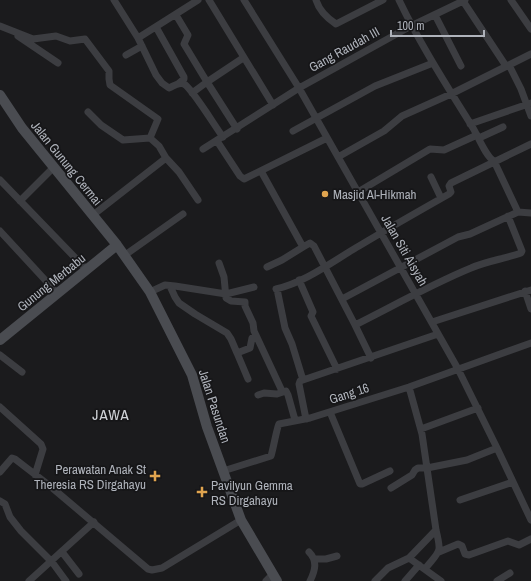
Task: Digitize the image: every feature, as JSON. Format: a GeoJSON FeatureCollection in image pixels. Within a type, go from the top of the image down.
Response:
{"type":"FeatureCollection","features":[{"type":"Feature","properties":{"kind":"street"},"geometry":{"type":"LineString","coordinates":[[114,0],[138,38],[156,75],[162,83],[169,88],[178,84],[184,79],[184,77],[156,27]]}},
{"type":"Feature","properties":{"kind":"street"},"geometry":{"type":"LineString","coordinates":[[138,38],[198,0]]}},
{"type":"Feature","properties":{"kind":"street"},"geometry":{"type":"LineString","coordinates":[[209,0],[243,58],[274,105]]}},
{"type":"Feature","properties":{"kind":"street","name":"Jalan Siti Aisyah"},"geometry":{"type":"LineString","coordinates":[[244,0],[299,88],[315,119],[458,369],[531,520]]}},
{"type":"Feature","properties":{"kind":"street"},"geometry":{"type":"LineString","coordinates":[[316,0],[318,7],[322,12],[336,24],[379,1]]}},
{"type":"Feature","properties":{"kind":"street"},"geometry":{"type":"LineString","coordinates":[[399,0],[411,26],[451,94],[478,136],[490,159],[494,161],[518,212]]}},
{"type":"Feature","properties":{"kind":"street"},"geometry":{"type":"LineString","coordinates":[[464,0],[529,103],[531,116]]}},
{"type":"Feature","properties":{"kind":"street","name":"Gang Raudah III"},"geometry":{"type":"LineString","coordinates":[[203,149],[299,88],[411,26],[464,0]]}},
{"type":"Feature","properties":{"kind":"street"},"geometry":{"type":"LineString","coordinates":[[511,0],[531,29]]}},
{"type":"Feature","properties":{"kind":"street"},"geometry":{"type":"LineString","coordinates":[[176,15],[188,36],[184,44],[237,128]]}},
{"type":"Feature","properties":{"kind":"street"},"geometry":{"type":"LineString","coordinates":[[436,15],[460,66]]}},
{"type":"Feature","properties":{"kind":"street"},"geometry":{"type":"LineString","coordinates":[[0,26],[33,39],[56,36],[70,41],[85,39],[109,71],[110,85],[158,119],[150,138]]}},
{"type":"Feature","properties":{"kind":"street"},"geometry":{"type":"LineString","coordinates":[[10,30],[58,63]]}},
{"type":"Feature","properties":{"kind":"street"},"geometry":{"type":"LineString","coordinates":[[126,55],[142,46]]}},
{"type":"Feature","properties":{"kind":"street"},"geometry":{"type":"LineString","coordinates":[[338,157],[384,131],[402,116],[451,94],[531,54]]}},
{"type":"Feature","properties":{"kind":"street"},"geometry":{"type":"LineString","coordinates":[[192,93],[243,58]]}},
{"type":"Feature","properties":{"kind":"street"},"geometry":{"type":"LineString","coordinates":[[293,131],[378,85],[433,63]]}},
{"type":"Feature","properties":{"kind":"street"},"geometry":{"type":"LineString","coordinates":[[178,84],[185,85],[192,93],[243,179],[327,138]]}},
{"type":"Feature","properties":{"kind":"street","name":"Jalan Gunung Cermai"},"geometry":{"type":"LineString","coordinates":[[0,95],[22,128],[117,245]]}},
{"type":"Feature","properties":{"kind":"street"},"geometry":{"type":"LineString","coordinates":[[470,124],[529,103]]}},
{"type":"Feature","properties":{"kind":"street"},"geometry":{"type":"LineString","coordinates":[[88,112],[101,125],[124,140],[150,138],[159,146],[166,158],[179,172],[198,200]]}},
{"type":"Feature","properties":{"kind":"street"},"geometry":{"type":"LineString","coordinates":[[358,192],[430,149],[444,150],[503,127]]}},
{"type":"Feature","properties":{"kind":"street"},"geometry":{"type":"LineString","coordinates":[[306,419],[301,382],[292,344],[285,328],[276,289],[296,282],[325,267],[381,232],[441,198],[450,192],[449,186],[451,183],[531,144]]}},
{"type":"Feature","properties":{"kind":"street"},"geometry":{"type":"LineString","coordinates":[[93,215],[166,158]]}},
{"type":"Feature","properties":{"kind":"street"},"geometry":{"type":"LineString","coordinates":[[20,201],[54,167]]}},
{"type":"Feature","properties":{"kind":"street"},"geometry":{"type":"LineString","coordinates":[[261,171],[303,247]]}},
{"type":"Feature","properties":{"kind":"street"},"geometry":{"type":"LineString","coordinates":[[431,177],[441,198]]}},
{"type":"Feature","properties":{"kind":"street"},"geometry":{"type":"LineString","coordinates":[[0,180],[87,270]]}},
{"type":"Feature","properties":{"kind":"street"},"geometry":{"type":"LineString","coordinates":[[342,299],[458,237],[470,234],[518,212],[531,213]]}},
{"type":"Feature","properties":{"kind":"street"},"geometry":{"type":"LineString","coordinates":[[125,255],[183,214]]}},
{"type":"Feature","properties":{"kind":"street"},"geometry":{"type":"LineString","coordinates":[[355,325],[473,267],[521,253],[522,251],[508,216]]}},
{"type":"Feature","properties":{"kind":"street"},"geometry":{"type":"LineString","coordinates":[[0,231],[58,294]]}},
{"type":"Feature","properties":{"kind":"street"},"geometry":{"type":"LineString","coordinates":[[267,267],[310,243],[313,244],[371,358]]}},
{"type":"Feature","properties":{"kind":"street","name":"Gunung Merbabu"},"geometry":{"type":"LineString","coordinates":[[0,340],[117,245]]}},
{"type":"Feature","properties":{"kind":"street","name":"Jalan Pasundan"},"geometry":{"type":"LineString","coordinates":[[117,245],[150,292],[192,375],[207,426],[240,520],[272,579]]}},
{"type":"Feature","properties":{"kind":"street"},"geometry":{"type":"LineString","coordinates":[[219,263],[224,277],[226,298],[229,300],[245,302],[245,306],[249,312],[256,335],[282,391],[286,391],[288,395],[295,420]]}},
{"type":"Feature","properties":{"kind":"street"},"geometry":{"type":"LineString","coordinates":[[296,282],[313,312],[311,317],[337,369]]}},
{"type":"Feature","properties":{"kind":"street"},"geometry":{"type":"LineString","coordinates":[[150,292],[161,286],[170,286],[226,294],[254,287]]}},
{"type":"Feature","properties":{"kind":"street"},"geometry":{"type":"LineString","coordinates":[[170,286],[174,297],[179,303],[226,334],[231,339],[248,379]]}},
{"type":"Feature","properties":{"kind":"street"},"geometry":{"type":"LineString","coordinates":[[432,322],[528,290],[531,309]]}},
{"type":"Feature","properties":{"kind":"street"},"geometry":{"type":"LineString","coordinates":[[301,382],[438,334]]}},
{"type":"Feature","properties":{"kind":"street"},"geometry":{"type":"LineString","coordinates":[[237,352],[250,348],[252,338],[256,335]]}},
{"type":"Feature","properties":{"kind":"street","name":"Gang 16"},"geometry":{"type":"LineString","coordinates":[[223,471],[271,456],[277,426],[295,420],[306,419],[330,412],[408,387],[531,343]]}},
{"type":"Feature","properties":{"kind":"street"},"geometry":{"type":"LineString","coordinates":[[0,355],[22,372]]}},
{"type":"Feature","properties":{"kind":"street"},"geometry":{"type":"LineString","coordinates":[[408,387],[421,429],[436,530],[440,546],[439,552]]}},
{"type":"Feature","properties":{"kind":"street"},"geometry":{"type":"LineString","coordinates":[[258,395],[264,393],[277,394],[282,391]]}},
{"type":"Feature","properties":{"kind":"street"},"geometry":{"type":"LineString","coordinates":[[0,407],[41,444],[43,449],[35,475]]}},
{"type":"Feature","properties":{"kind":"street"},"geometry":{"type":"LineString","coordinates":[[421,429],[478,408]]}},
{"type":"Feature","properties":{"kind":"street"},"geometry":{"type":"LineString","coordinates":[[330,412],[360,484],[390,471]]}},
{"type":"Feature","properties":{"kind":"street"},"geometry":{"type":"LineString","coordinates":[[391,488],[412,476],[416,469],[467,460],[497,448]]}},
{"type":"Feature","properties":{"kind":"street"},"geometry":{"type":"LineString","coordinates":[[0,472],[12,458],[50,486],[148,569],[152,570],[162,568],[240,520]]}},
{"type":"Feature","properties":{"kind":"street"},"geometry":{"type":"LineString","coordinates":[[460,500],[513,482]]}},
{"type":"Feature","properties":{"kind":"street"},"geometry":{"type":"LineString","coordinates":[[0,501],[5,504],[10,517],[21,531],[52,562],[66,580]]}},
{"type":"Feature","properties":{"kind":"street"},"geometry":{"type":"LineString","coordinates":[[30,581],[94,522]]}},
{"type":"Feature","properties":{"kind":"street"},"geometry":{"type":"LineString","coordinates":[[375,581],[388,568],[409,558],[436,530]]}},
{"type":"Feature","properties":{"kind":"street"},"geometry":{"type":"LineString","coordinates":[[405,581],[439,552],[458,544],[462,546],[465,554],[469,555],[508,542],[519,545],[531,539]]}},
{"type":"Feature","properties":{"kind":"street"},"geometry":{"type":"LineString","coordinates":[[62,552],[79,574]]}},
{"type":"Feature","properties":{"kind":"street"},"geometry":{"type":"LineString","coordinates":[[309,552],[314,559],[314,570],[310,581]]}},
{"type":"Feature","properties":{"kind":"street"},"geometry":{"type":"LineString","coordinates":[[314,559],[326,559],[337,556]]}},
{"type":"Feature","properties":{"kind":"street"},"geometry":{"type":"LineString","coordinates":[[409,558],[440,581]]}},
{"type":"Feature","properties":{"kind":"street"},"geometry":{"type":"LineString","coordinates":[[496,581],[510,573]]}},
{"type":"Feature","properties":{"kind":"place","name":"Masjid Al-Hikmah"},"geometry":{"type":"Point","coordinates":[325,194]}},
{"type":"Feature","properties":{"kind":"place","name":"Perawatan Anak St Theresia RS Dirgahayu"},"geometry":{"type":"Point","coordinates":[155,476]}},
{"type":"Feature","properties":{"kind":"place","name":"Pavilyun Gemma RS Dirgahayu"},"geometry":{"type":"Point","coordinates":[202,492]}},
{"type":"Feature","properties":{"kind":"district","name":"JAWA"},"geometry":{"type":"Point","coordinates":[111,415]}}]}
